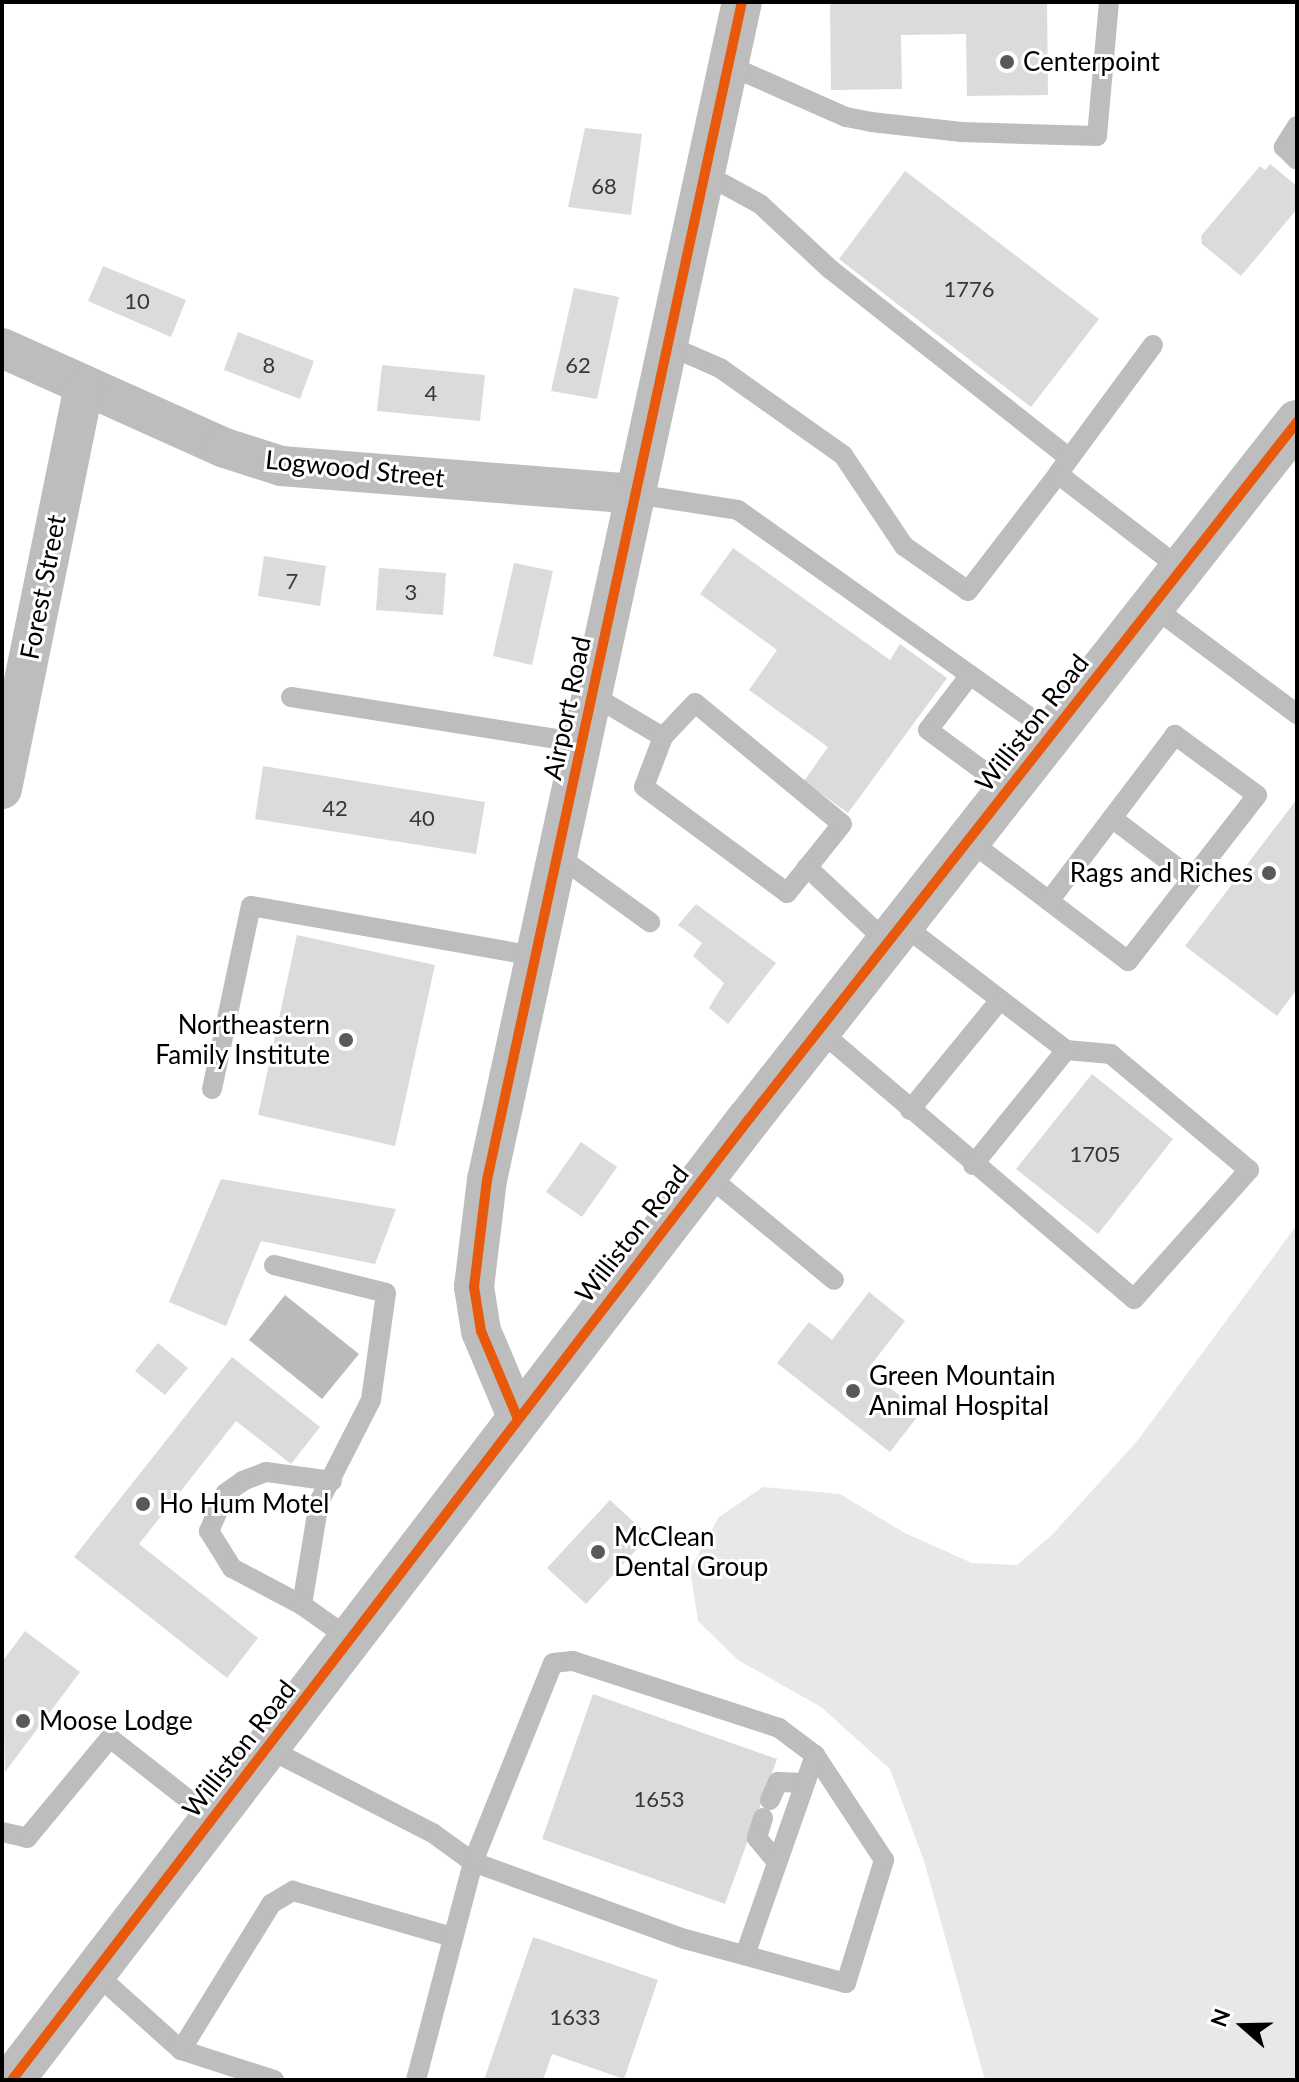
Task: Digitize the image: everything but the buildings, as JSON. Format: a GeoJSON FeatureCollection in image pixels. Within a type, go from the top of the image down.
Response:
{"type":"FeatureCollection","features":[{"type":"Feature","properties":{"kind":"main road","name":"Williston Road"},"geometry":{"type":"LineString","coordinates":[[12,2080],[706,1174],[1297,422]]}},
{"type":"Feature","properties":{"kind":"street","name":"Airport Road"},"geometry":{"type":"LineString","coordinates":[[518,1419],[481,1331],[474,1287],[487,1180],[742,2]]}},
{"type":"Feature","properties":{"kind":"street","name":"Logwood Street"},"geometry":{"type":"LineString","coordinates":[[2,348],[225,448],[281,466],[635,494]]}},
{"type":"Feature","properties":{"kind":"street","name":"Forest Street"},"geometry":{"type":"LineString","coordinates":[[2,789],[84,385]]}},
{"type":"Feature","properties":{"kind":"lane"},"geometry":{"type":"LineString","coordinates":[[728,65],[846,117],[871,122],[1097,136],[1109,2]]}},
{"type":"Feature","properties":{"kind":"lane"},"geometry":{"type":"LineString","coordinates":[[1297,126],[1284,147],[1297,160]]}},
{"type":"Feature","properties":{"kind":"lane"},"geometry":{"type":"LineString","coordinates":[[705,174],[760,204],[830,269],[1181,569]]}},
{"type":"Feature","properties":{"kind":"lane"},"geometry":{"type":"LineString","coordinates":[[667,345],[720,368],[843,455],[904,546],[968,591],[1153,345]]}},
{"type":"Feature","properties":{"kind":"lane"},"geometry":{"type":"LineString","coordinates":[[635,494],[738,510],[1052,733]]}},
{"type":"Feature","properties":{"kind":"lane"},"geometry":{"type":"LineString","coordinates":[[1152,606],[1297,714]]}},
{"type":"Feature","properties":{"kind":"lane"},"geometry":{"type":"LineString","coordinates":[[970,675],[928,730],[1008,789]]}},
{"type":"Feature","properties":{"kind":"lane"},"geometry":{"type":"LineString","coordinates":[[592,695],[663,737]]}},
{"type":"Feature","properties":{"kind":"lane"},"geometry":{"type":"LineString","coordinates":[[291,697],[581,743]]}},
{"type":"Feature","properties":{"kind":"lane"},"geometry":{"type":"LineString","coordinates":[[695,703],[842,824],[787,893],[644,787],[663,737],[695,703]]}},
{"type":"Feature","properties":{"kind":"lane"},"geometry":{"type":"LineString","coordinates":[[968,840],[1128,961],[1257,795],[1175,735],[1049,901]]}},
{"type":"Feature","properties":{"kind":"lane"},"geometry":{"type":"LineString","coordinates":[[1112,818],[1192,879]]}},
{"type":"Feature","properties":{"kind":"lane"},"geometry":{"type":"LineString","coordinates":[[557,855],[650,922]]}},
{"type":"Feature","properties":{"kind":"lane"},"geometry":{"type":"LineString","coordinates":[[807,867],[894,933],[1000,1000],[1066,1050],[1111,1054],[1249,1170],[1134,1299],[973,1165],[819,1030]]}},
{"type":"Feature","properties":{"kind":"lane"},"geometry":{"type":"LineString","coordinates":[[212,1089],[251,906],[535,956]]}},
{"type":"Feature","properties":{"kind":"lane"},"geometry":{"type":"LineString","coordinates":[[910,1110],[1000,1000]]}},
{"type":"Feature","properties":{"kind":"lane"},"geometry":{"type":"LineString","coordinates":[[973,1165],[1066,1050]]}},
{"type":"Feature","properties":{"kind":"lane"},"geometry":{"type":"LineString","coordinates":[[706,1174],[834,1280]]}},
{"type":"Feature","properties":{"kind":"lane"},"geometry":{"type":"LineString","coordinates":[[274,1265],[386,1293],[371,1400],[316,1515],[302,1605]]}},
{"type":"Feature","properties":{"kind":"lane"},"geometry":{"type":"LineString","coordinates":[[332,1481],[266,1472],[226,1493],[213,1512],[209,1531],[232,1568],[302,1605],[350,1639]]}},
{"type":"Feature","properties":{"kind":"lane"},"geometry":{"type":"LineString","coordinates":[[267,1748],[434,1834],[473,1862],[745,1955],[846,1983],[884,1860],[815,1755],[779,1728],[573,1661],[553,1663],[473,1862],[416,2080]]}},
{"type":"Feature","properties":{"kind":"lane"},"geometry":{"type":"LineString","coordinates":[[2,1832],[27,1838],[110,1738],[213,1819]]}},
{"type":"Feature","properties":{"kind":"lane"},"geometry":{"type":"LineString","coordinates":[[745,1955],[815,1755]]}},
{"type":"Feature","properties":{"kind":"lane"},"geometry":{"type":"LineString","coordinates":[[777,1862],[757,1838],[778,1782],[804,1783]]}},
{"type":"Feature","properties":{"kind":"lane"},"geometry":{"type":"LineString","coordinates":[[181,2050],[271,1904],[293,1891],[452,1937]]}},
{"type":"Feature","properties":{"kind":"lane"},"geometry":{"type":"LineString","coordinates":[[94,1972],[181,2050],[274,2080]]}},
{"type":"Feature","properties":{"kind":"shaded area"},"geometry":{"type":"Polygon","coordinates":[[[1297,1225],[1297,2080],[985,2080],[924,1861],[890,1769],[821,1707],[738,1660],[698,1621],[690,1569],[719,1517],[763,1487],[840,1494],[905,1533],[972,1563],[1017,1565],[1052,1535],[1138,1440],[1297,1225]]]}},
{"type":"Feature","properties":{"kind":"shaded area"},"geometry":{"type":"Polygon","coordinates":[[[285,1295],[359,1354],[322,1399],[249,1340],[285,1295]]]}},
{"type":"Feature","properties":{"kind":"cycle path"},"geometry":{"type":"LineString","coordinates":[[518,1419],[481,1331],[474,1287],[487,1180],[742,2]]}},
{"type":"Feature","properties":{"kind":"cycle path"},"geometry":{"type":"LineString","coordinates":[[12,2080],[749,1119],[1297,422]]}},
{"type":"Feature","properties":{"kind":"place","name":"Centerpoint"},"geometry":{"type":"Point","coordinates":[1007,62]}},
{"type":"Feature","properties":{"kind":"place","name":"Rags and Riches"},"geometry":{"type":"Point","coordinates":[1269,873]}},
{"type":"Feature","properties":{"kind":"place","name":"Northeastern Family Institute"},"geometry":{"type":"Point","coordinates":[346,1040]}},
{"type":"Feature","properties":{"kind":"place","name":"Green Mountain Animal Hospital"},"geometry":{"type":"Point","coordinates":[853,1391]}},
{"type":"Feature","properties":{"kind":"place","name":"Ho Hum Motel"},"geometry":{"type":"Point","coordinates":[143,1504]}},
{"type":"Feature","properties":{"kind":"place","name":"McClean Dental Group"},"geometry":{"type":"Point","coordinates":[598,1552]}},
{"type":"Feature","properties":{"kind":"place","name":"Moose Lodge"},"geometry":{"type":"Point","coordinates":[23,1721]}}]}
